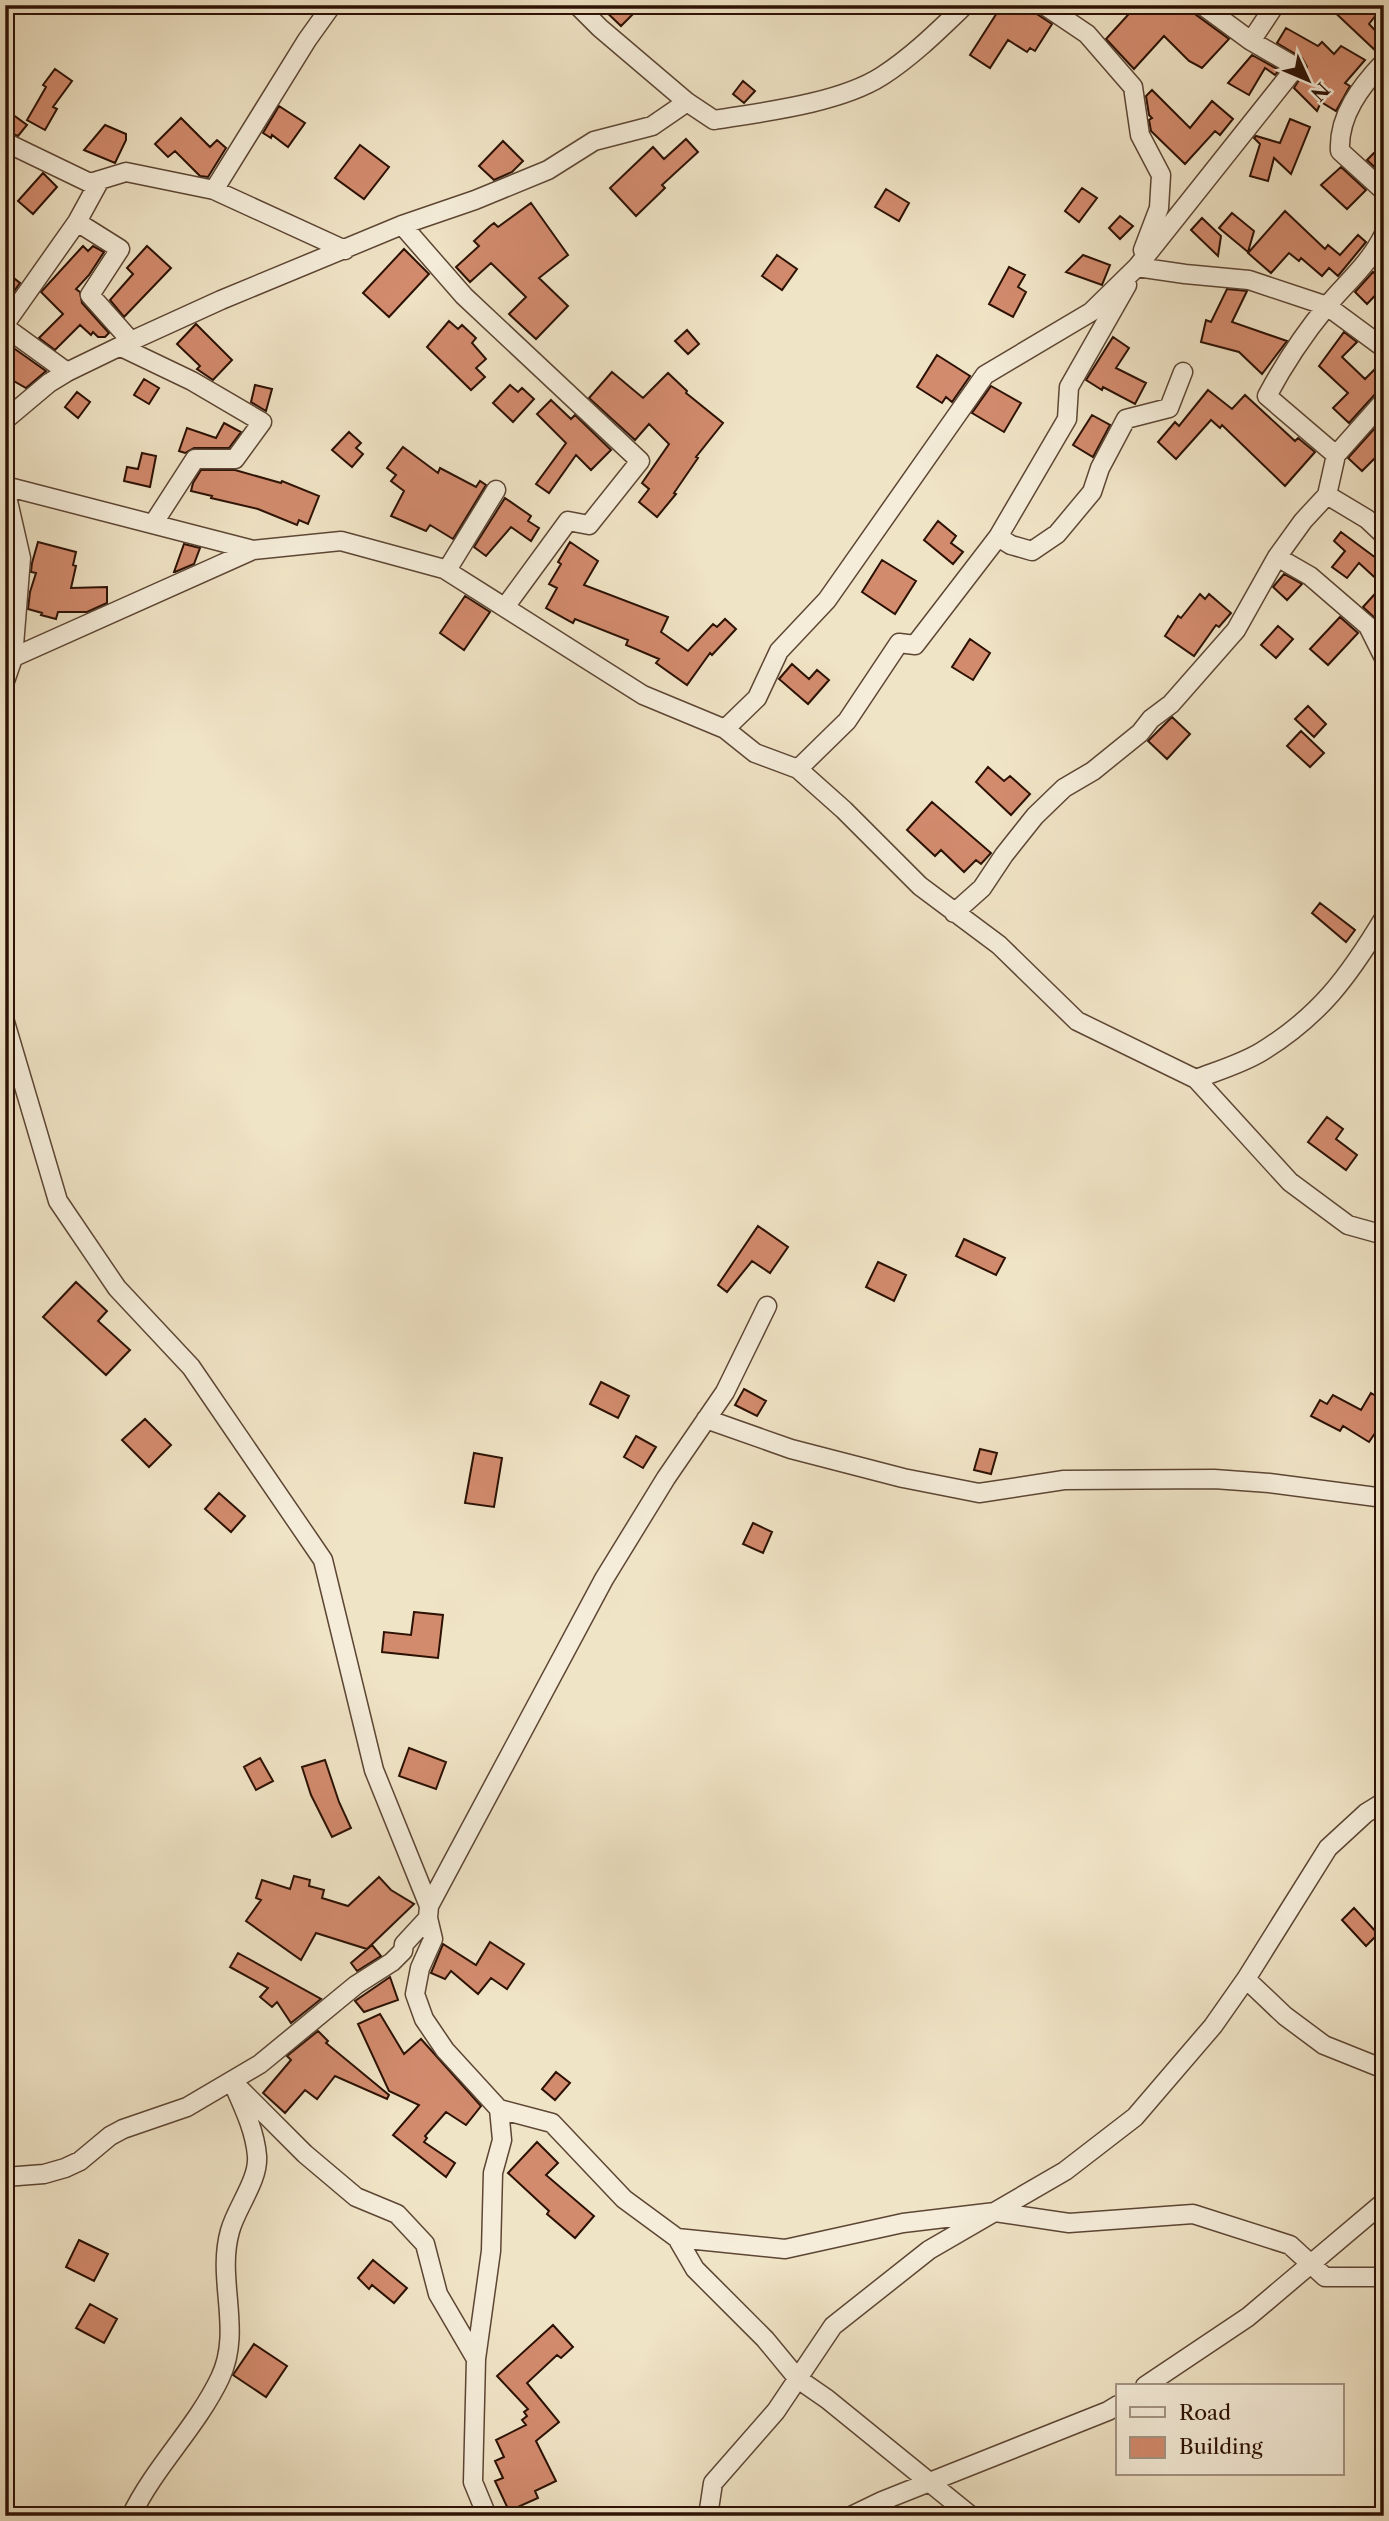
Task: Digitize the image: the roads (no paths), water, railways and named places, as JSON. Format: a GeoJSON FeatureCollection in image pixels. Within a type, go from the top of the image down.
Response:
{"type":"FeatureCollection","features":[{"type":"Feature","properties":{"kind":"street"},"geometry":{"type":"LineString","coordinates":[[214,190],[307,40],[332,5]]}},
{"type":"Feature","properties":{"kind":"street"},"geometry":{"type":"LineString","coordinates":[[577,5],[687,102],[714,120],[783,109],[852,90],[881,76],[933,36],[965,5]]}},
{"type":"Feature","properties":{"kind":"street"},"geometry":{"type":"LineString","coordinates":[[798,769],[847,721],[899,643],[915,645],[998,537],[1067,419],[1069,387],[1137,267],[1160,208],[1161,175],[1140,135],[1133,87],[1087,34],[1044,5]]}},
{"type":"Feature","properties":{"kind":"street"},"geometry":{"type":"LineString","coordinates":[[725,729],[757,698],[779,651],[827,600],[985,375],[1091,312],[1137,267],[1296,67],[1251,41],[1202,5]]}},
{"type":"Feature","properties":{"kind":"street"},"geometry":{"type":"LineString","coordinates":[[1251,41],[1275,5]]}},
{"type":"Feature","properties":{"kind":"street"},"geometry":{"type":"LineString","coordinates":[[1384,62],[1362,85],[1339,136],[1340,151],[1384,191]]}},
{"type":"Feature","properties":{"kind":"street"},"geometry":{"type":"LineString","coordinates":[[5,420],[67,372],[126,344],[221,300],[402,225],[475,200],[548,170],[594,141],[652,126],[687,102]]}},
{"type":"Feature","properties":{"kind":"street"},"geometry":{"type":"LineString","coordinates":[[5,142],[90,183],[126,172],[214,190],[345,250]]}},
{"type":"Feature","properties":{"kind":"street"},"geometry":{"type":"LineString","coordinates":[[67,372],[5,325],[77,222],[100,180]]}},
{"type":"Feature","properties":{"kind":"street"},"geometry":{"type":"LineString","coordinates":[[77,222],[120,249],[90,295],[126,344],[262,422],[235,459],[195,459],[153,524]]}},
{"type":"Feature","properties":{"kind":"street"},"geometry":{"type":"LineString","coordinates":[[402,225],[464,296],[640,461],[589,525],[568,521],[505,607]]}},
{"type":"Feature","properties":{"kind":"street"},"geometry":{"type":"LineString","coordinates":[[1336,455],[1267,396],[1287,366],[1294,349],[1304,340],[1327,306],[1367,263],[1384,234]]}},
{"type":"Feature","properties":{"kind":"street"},"geometry":{"type":"LineString","coordinates":[[1137,267],[1249,280],[1327,306],[1384,348]]}},
{"type":"Feature","properties":{"kind":"street"},"geometry":{"type":"LineString","coordinates":[[998,537],[1011,545],[1032,551],[1057,534],[1091,492],[1100,468],[1126,419],[1169,408],[1183,373]]}},
{"type":"Feature","properties":{"kind":"street"},"geometry":{"type":"LineString","coordinates":[[954,913],[982,888],[1035,816],[1064,788],[1140,733],[1151,719],[1187,687],[1236,630],[1278,557],[1303,521],[1326,495],[1336,455],[1384,401]]}},
{"type":"Feature","properties":{"kind":"street"},"geometry":{"type":"LineString","coordinates":[[5,681],[20,558],[5,487],[253,551]]}},
{"type":"Feature","properties":{"kind":"street"},"geometry":{"type":"LineString","coordinates":[[447,570],[496,490]]}},
{"type":"Feature","properties":{"kind":"street"},"geometry":{"type":"LineString","coordinates":[[1326,495],[1376,518],[1384,535]]}},
{"type":"Feature","properties":{"kind":"street"},"geometry":{"type":"LineString","coordinates":[[9,660],[253,551],[341,541],[447,570],[643,695],[725,729],[755,753],[798,769],[844,810],[920,886],[999,945],[1077,1021],[1196,1080],[1290,1182],[1348,1225],[1384,1235]]}},
{"type":"Feature","properties":{"kind":"street"},"geometry":{"type":"LineString","coordinates":[[1278,557],[1310,576],[1368,626],[1384,658]]}},
{"type":"Feature","properties":{"kind":"street"},"geometry":{"type":"LineString","coordinates":[[1196,1080],[1259,1054],[1309,1019],[1353,969],[1384,918]]}},
{"type":"Feature","properties":{"kind":"street"},"geometry":{"type":"LineString","coordinates":[[5,1022],[58,1201],[117,1288],[191,1367],[323,1560],[374,1770],[429,1912],[433,1939],[415,1983],[415,1994],[424,2019],[445,2050],[499,2109],[552,2123],[624,2199],[677,2238],[695,2269],[765,2339],[798,2379],[827,2399],[971,2516]]}},
{"type":"Feature","properties":{"kind":"street"},"geometry":{"type":"LineString","coordinates":[[5,2177],[44,2174],[65,2168],[80,2161],[110,2136],[123,2129],[187,2107],[260,2064],[356,1985],[392,1962],[403,1951],[404,1944],[429,1912],[604,1579],[666,1478],[725,1392],[767,1306]]}},
{"type":"Feature","properties":{"kind":"street"},"geometry":{"type":"LineString","coordinates":[[706,1419],[791,1449],[903,1478],[979,1493],[1064,1480],[1214,1479],[1269,1483],[1384,1498]]}},
{"type":"Feature","properties":{"kind":"street"},"geometry":{"type":"LineString","coordinates":[[708,2516],[713,2483],[776,2411],[833,2326],[929,2250],[1065,2171],[1135,2117],[1213,2026],[1246,1979],[1328,1848],[1366,1813],[1384,1802]]}},
{"type":"Feature","properties":{"kind":"street"},"geometry":{"type":"LineString","coordinates":[[1246,1979],[1285,2016],[1324,2045],[1384,2069]]}},
{"type":"Feature","properties":{"kind":"street"},"geometry":{"type":"LineString","coordinates":[[232,2081],[305,2154],[355,2197],[397,2214],[425,2244],[438,2294],[476,2359]]}},
{"type":"Feature","properties":{"kind":"street"},"geometry":{"type":"LineString","coordinates":[[131,2516],[142,2492],[185,2435],[221,2376],[232,2339],[226,2268],[230,2231],[258,2158],[248,2116],[232,2081]]}},
{"type":"Feature","properties":{"kind":"street"},"geometry":{"type":"LineString","coordinates":[[486,2516],[473,2482],[476,2359],[491,2250],[493,2173],[502,2140],[499,2109]]}},
{"type":"Feature","properties":{"kind":"street"},"geometry":{"type":"LineString","coordinates":[[1148,2384],[1248,2317],[1384,2202]]}},
{"type":"Feature","properties":{"kind":"street"},"geometry":{"type":"LineString","coordinates":[[677,2238],[785,2249],[903,2223],[995,2212],[1069,2223],[1192,2214],[1290,2245],[1325,2277],[1384,2277]]}},
{"type":"Feature","properties":{"kind":"street"},"geometry":{"type":"LineString","coordinates":[[851,2516],[1116,2406]]}}]}
